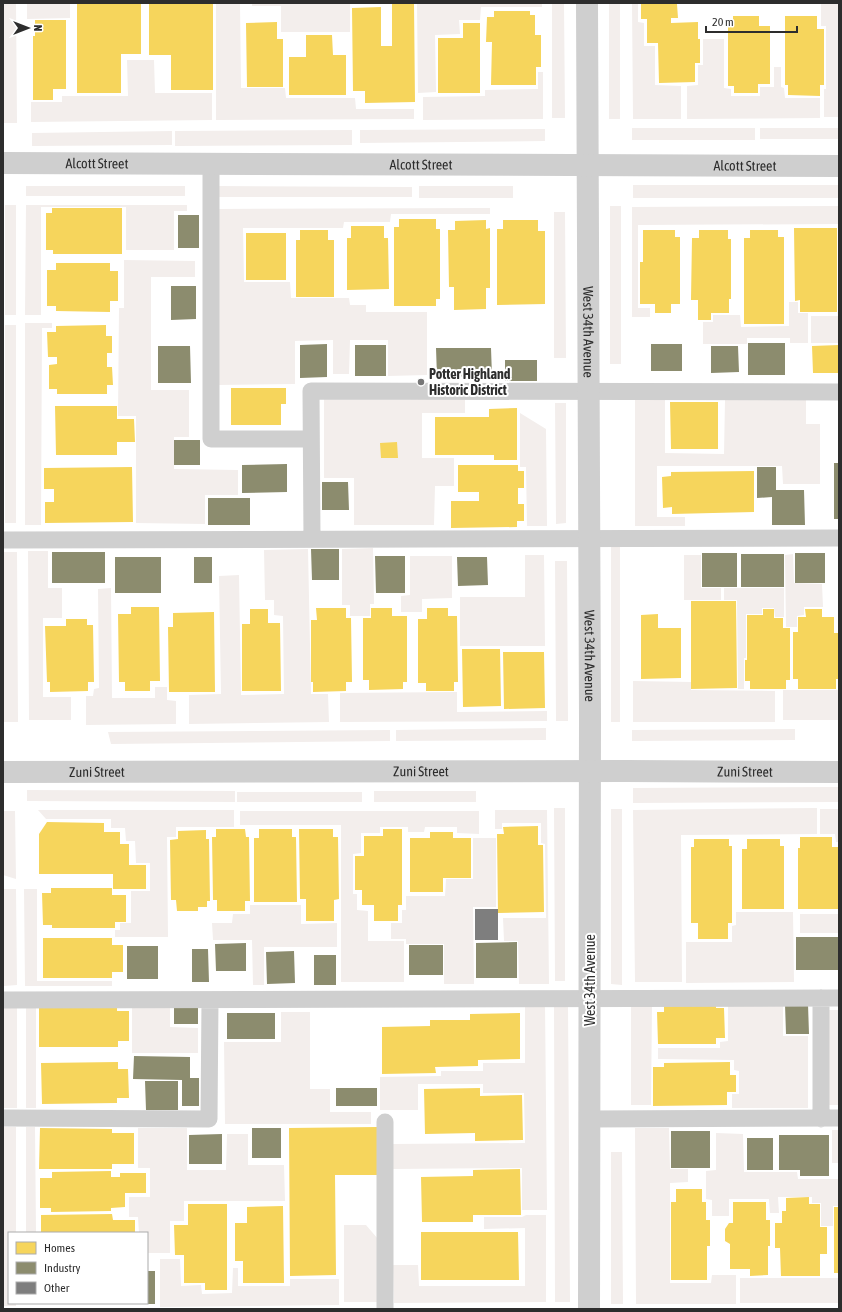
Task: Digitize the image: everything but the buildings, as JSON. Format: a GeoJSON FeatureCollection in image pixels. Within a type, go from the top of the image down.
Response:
{"type":"FeatureCollection","features":[{"type":"Feature","properties":{"kind":"street","name":"West 34th Avenue"},"geometry":{"type":"LineString","coordinates":[[587,3],[590,771],[589,1309]]}},
{"type":"Feature","properties":{"kind":"street","name":"Alcott Street"},"geometry":{"type":"LineString","coordinates":[[3,163],[839,166]]}},
{"type":"Feature","properties":{"kind":"street","name":"Zuni Street"},"geometry":{"type":"LineString","coordinates":[[3,772],[839,772]]}},
{"type":"Feature","properties":{"kind":"lane"},"geometry":{"type":"LineString","coordinates":[[211,164],[211,439],[311,439]]}},
{"type":"Feature","properties":{"kind":"lane"},"geometry":{"type":"LineString","coordinates":[[312,539],[311,391],[839,392]]}},
{"type":"Feature","properties":{"kind":"lane"},"geometry":{"type":"LineString","coordinates":[[3,540],[839,538]]}},
{"type":"Feature","properties":{"kind":"lane"},"geometry":{"type":"LineString","coordinates":[[821,998],[821,1118]]}},
{"type":"Feature","properties":{"kind":"lane"},"geometry":{"type":"LineString","coordinates":[[3,1000],[839,998]]}},
{"type":"Feature","properties":{"kind":"lane"},"geometry":{"type":"LineString","coordinates":[[3,1118],[209,1119],[210,1000]]}},
{"type":"Feature","properties":{"kind":"lane"},"geometry":{"type":"LineString","coordinates":[[589,1119],[839,1118]]}},
{"type":"Feature","properties":{"kind":"lane"},"geometry":{"type":"LineString","coordinates":[[385,1122],[385,1309]]}},
{"type":"Feature","properties":{"kind":"shaded area"},"geometry":{"type":"Polygon","coordinates":[[[3,3],[16,3],[17,123],[3,123],[3,3]]]}},
{"type":"Feature","properties":{"kind":"shaded area"},"geometry":{"type":"Polygon","coordinates":[[[27,3],[70,3],[70,18],[27,19],[27,3]]]}},
{"type":"Feature","properties":{"kind":"shaded area"},"geometry":{"type":"Polygon","coordinates":[[[216,3],[240,3],[241,88],[285,88],[286,98],[355,98],[356,109],[414,109],[414,119],[216,120],[216,3]]]}},
{"type":"Feature","properties":{"kind":"shaded area"},"geometry":{"type":"Polygon","coordinates":[[[252,3],[350,3],[350,32],[281,32],[281,6],[252,6],[252,3]]]}},
{"type":"Feature","properties":{"kind":"shaded area"},"geometry":{"type":"Polygon","coordinates":[[[417,3],[542,3],[542,7],[481,7],[480,20],[459,20],[460,34],[435,35],[436,92],[418,93],[417,3]]]}},
{"type":"Feature","properties":{"kind":"shaded area"},"geometry":{"type":"Polygon","coordinates":[[[552,3],[564,3],[565,118],[552,118],[552,3]]]}},
{"type":"Feature","properties":{"kind":"shaded area"},"geometry":{"type":"Polygon","coordinates":[[[609,3],[620,3],[620,119],[609,119],[609,3]]]}},
{"type":"Feature","properties":{"kind":"shaded area"},"geometry":{"type":"Polygon","coordinates":[[[632,3],[638,3],[638,22],[644,23],[644,46],[655,46],[655,85],[681,86],[681,119],[633,119],[632,3]]]}},
{"type":"Feature","properties":{"kind":"shaded area"},"geometry":{"type":"Polygon","coordinates":[[[821,3],[839,3],[839,117],[824,117],[824,89],[826,89],[826,26],[821,26],[821,3]]]}},
{"type":"Feature","properties":{"kind":"shaded area"},"geometry":{"type":"Polygon","coordinates":[[[703,39],[724,39],[724,88],[731,89],[731,96],[760,96],[760,87],[774,87],[774,67],[781,67],[781,87],[784,88],[785,98],[820,98],[820,118],[687,119],[687,86],[698,85],[698,65],[703,65],[703,39]]]}},
{"type":"Feature","properties":{"kind":"shaded area"},"geometry":{"type":"Polygon","coordinates":[[[127,60],[154,60],[155,93],[212,93],[212,120],[31,122],[31,102],[62,102],[62,96],[128,96],[127,60]]]}},
{"type":"Feature","properties":{"kind":"shaded area"},"geometry":{"type":"Polygon","coordinates":[[[538,72],[543,72],[543,119],[423,120],[423,97],[485,96],[485,90],[538,89],[538,72]]]}},
{"type":"Feature","properties":{"kind":"shaded area"},"geometry":{"type":"Polygon","coordinates":[[[632,128],[755,128],[755,140],[632,140],[632,128]]]}},
{"type":"Feature","properties":{"kind":"shaded area"},"geometry":{"type":"Polygon","coordinates":[[[760,128],[839,128],[839,139],[760,139],[760,128]]]}},
{"type":"Feature","properties":{"kind":"shaded area"},"geometry":{"type":"Polygon","coordinates":[[[545,129],[545,141],[360,143],[360,130],[545,129]]]}},
{"type":"Feature","properties":{"kind":"shaded area"},"geometry":{"type":"Polygon","coordinates":[[[352,130],[352,145],[175,146],[175,131],[352,130]]]}},
{"type":"Feature","properties":{"kind":"shaded area"},"geometry":{"type":"Polygon","coordinates":[[[172,131],[172,145],[32,146],[32,133],[172,131]]]}},
{"type":"Feature","properties":{"kind":"shaded area"},"geometry":{"type":"Polygon","coordinates":[[[633,185],[839,185],[839,198],[633,198],[633,185]]]}},
{"type":"Feature","properties":{"kind":"shaded area"},"geometry":{"type":"Polygon","coordinates":[[[26,186],[185,186],[185,196],[26,196],[26,186]]]}},
{"type":"Feature","properties":{"kind":"shaded area"},"geometry":{"type":"Polygon","coordinates":[[[217,186],[412,187],[412,197],[217,197],[217,186]]]}},
{"type":"Feature","properties":{"kind":"shaded area"},"geometry":{"type":"Polygon","coordinates":[[[419,186],[513,186],[513,198],[419,198],[419,186]]]}},
{"type":"Feature","properties":{"kind":"shaded area"},"geometry":{"type":"Polygon","coordinates":[[[5,205],[16,205],[16,315],[5,315],[5,205]]]}},
{"type":"Feature","properties":{"kind":"shaded area"},"geometry":{"type":"Polygon","coordinates":[[[26,205],[187,205],[187,211],[174,211],[174,250],[126,250],[126,207],[41,207],[41,315],[25,315],[26,205]]]}},
{"type":"Feature","properties":{"kind":"shaded area"},"geometry":{"type":"Polygon","coordinates":[[[610,206],[621,206],[621,364],[610,364],[610,206]]]}},
{"type":"Feature","properties":{"kind":"shaded area"},"geometry":{"type":"Polygon","coordinates":[[[839,206],[839,224],[638,225],[638,308],[650,308],[650,317],[632,317],[632,207],[839,206]]]}},
{"type":"Feature","properties":{"kind":"shaded area"},"geometry":{"type":"Polygon","coordinates":[[[490,208],[490,214],[391,214],[390,222],[344,222],[343,228],[243,228],[244,282],[290,282],[291,298],[349,298],[350,305],[366,305],[366,312],[427,312],[427,375],[388,376],[388,340],[350,340],[349,374],[333,374],[333,340],[295,341],[295,384],[217,385],[217,209],[490,208]]]}},
{"type":"Feature","properties":{"kind":"shaded area"},"geometry":{"type":"Polygon","coordinates":[[[554,212],[565,212],[566,358],[554,358],[554,212]]]}},
{"type":"Feature","properties":{"kind":"shaded area"},"geometry":{"type":"Polygon","coordinates":[[[124,260],[195,261],[195,277],[151,277],[151,390],[189,390],[189,437],[174,437],[174,469],[238,470],[238,495],[205,495],[205,524],[136,523],[136,416],[118,416],[119,308],[124,308],[124,260]]]}},
{"type":"Feature","properties":{"kind":"shaded area"},"geometry":{"type":"Polygon","coordinates":[[[789,302],[798,302],[798,313],[808,313],[808,343],[790,343],[790,338],[747,338],[747,344],[703,344],[703,322],[713,322],[713,315],[740,315],[741,327],[789,326],[789,302]]]}},
{"type":"Feature","properties":{"kind":"shaded area"},"geometry":{"type":"Polygon","coordinates":[[[811,316],[839,316],[839,343],[811,343],[811,316]]]}},
{"type":"Feature","properties":{"kind":"shaded area"},"geometry":{"type":"Polygon","coordinates":[[[25,323],[52,323],[52,328],[42,328],[41,525],[25,525],[25,323]]]}},
{"type":"Feature","properties":{"kind":"shaded area"},"geometry":{"type":"Polygon","coordinates":[[[5,325],[16,325],[16,523],[5,523],[5,325]]]}},
{"type":"Feature","properties":{"kind":"shaded area"},"geometry":{"type":"Polygon","coordinates":[[[324,399],[465,399],[465,413],[422,413],[422,458],[454,458],[454,486],[435,486],[434,525],[354,525],[354,478],[324,478],[324,399]]]}},
{"type":"Feature","properties":{"kind":"shaded area"},"geometry":{"type":"Polygon","coordinates":[[[635,400],[665,400],[665,453],[724,454],[725,400],[806,400],[806,424],[820,424],[820,484],[783,484],[782,466],[657,466],[657,517],[685,517],[685,526],[635,526],[635,400]]]}},
{"type":"Feature","properties":{"kind":"shaded area"},"geometry":{"type":"Polygon","coordinates":[[[555,403],[566,403],[566,523],[556,524],[555,403]]]}},
{"type":"Feature","properties":{"kind":"shaded area"},"geometry":{"type":"Polygon","coordinates":[[[520,413],[546,429],[547,526],[527,526],[526,467],[520,467],[520,413]]]}},
{"type":"Feature","properties":{"kind":"shaded area"},"geometry":{"type":"Polygon","coordinates":[[[611,547],[620,547],[620,722],[611,722],[611,547]]]}},
{"type":"Feature","properties":{"kind":"shaded area"},"geometry":{"type":"Polygon","coordinates":[[[373,548],[374,604],[370,604],[370,616],[350,616],[350,605],[342,605],[342,549],[373,548]]]}},
{"type":"Feature","properties":{"kind":"shaded area"},"geometry":{"type":"Polygon","coordinates":[[[308,549],[311,694],[328,694],[329,722],[189,724],[189,695],[221,694],[219,576],[239,575],[241,695],[284,694],[283,616],[274,615],[274,600],[265,600],[264,550],[308,549]]]}},
{"type":"Feature","properties":{"kind":"shaded area"},"geometry":{"type":"Polygon","coordinates":[[[28,551],[48,551],[48,588],[62,588],[62,618],[43,618],[43,697],[71,697],[71,720],[29,720],[28,551]]]}},
{"type":"Feature","properties":{"kind":"shaded area"},"geometry":{"type":"Polygon","coordinates":[[[3,552],[17,552],[18,722],[3,722],[3,552]]]}},
{"type":"Feature","properties":{"kind":"shaded area"},"geometry":{"type":"Polygon","coordinates":[[[793,554],[794,583],[822,584],[823,607],[804,607],[804,615],[797,616],[797,627],[786,627],[785,555],[793,554]]]}},
{"type":"Feature","properties":{"kind":"shaded area"},"geometry":{"type":"Polygon","coordinates":[[[525,555],[544,555],[545,646],[460,646],[460,597],[525,597],[525,555]]]}},
{"type":"Feature","properties":{"kind":"shaded area"},"geometry":{"type":"Polygon","coordinates":[[[684,555],[701,555],[701,588],[721,588],[721,600],[684,600],[684,555]]]}},
{"type":"Feature","properties":{"kind":"shaded area"},"geometry":{"type":"Polygon","coordinates":[[[410,556],[452,556],[452,598],[422,599],[422,612],[401,612],[401,596],[410,595],[410,556]]]}},
{"type":"Feature","properties":{"kind":"shaded area"},"geometry":{"type":"Polygon","coordinates":[[[555,561],[567,561],[568,721],[556,721],[555,561]]]}},
{"type":"Feature","properties":{"kind":"shaded area"},"geometry":{"type":"Polygon","coordinates":[[[111,588],[112,698],[155,698],[155,687],[167,687],[167,700],[176,701],[176,724],[86,725],[86,696],[93,696],[94,689],[99,688],[98,589],[111,588]]]}},
{"type":"Feature","properties":{"kind":"shaded area"},"geometry":{"type":"Polygon","coordinates":[[[724,588],[784,588],[784,617],[775,617],[774,608],[762,608],[762,614],[746,614],[744,689],[738,689],[737,600],[724,600],[724,588]]]}},
{"type":"Feature","properties":{"kind":"shaded area"},"geometry":{"type":"Polygon","coordinates":[[[633,681],[691,682],[691,690],[775,691],[775,722],[633,722],[633,681]]]}},
{"type":"Feature","properties":{"kind":"shaded area"},"geometry":{"type":"Polygon","coordinates":[[[783,690],[839,690],[839,720],[783,720],[783,690]]]}},
{"type":"Feature","properties":{"kind":"shaded area"},"geometry":{"type":"Polygon","coordinates":[[[457,692],[457,712],[547,711],[547,721],[340,722],[340,693],[457,692]]]}},
{"type":"Feature","properties":{"kind":"shaded area"},"geometry":{"type":"Polygon","coordinates":[[[546,728],[546,740],[396,741],[396,730],[546,728]]]}},
{"type":"Feature","properties":{"kind":"shaded area"},"geometry":{"type":"Polygon","coordinates":[[[795,729],[795,740],[632,741],[632,730],[795,729]]]}},
{"type":"Feature","properties":{"kind":"shaded area"},"geometry":{"type":"Polygon","coordinates":[[[390,730],[390,741],[111,744],[108,732],[390,730]]]}},
{"type":"Feature","properties":{"kind":"shaded area"},"geometry":{"type":"Polygon","coordinates":[[[839,787],[839,802],[633,803],[633,788],[839,787]]]}},
{"type":"Feature","properties":{"kind":"shaded area"},"geometry":{"type":"Polygon","coordinates":[[[27,790],[235,791],[235,802],[27,801],[27,790]]]}},
{"type":"Feature","properties":{"kind":"shaded area"},"geometry":{"type":"Polygon","coordinates":[[[374,791],[476,791],[476,802],[374,802],[374,791]]]}},
{"type":"Feature","properties":{"kind":"shaded area"},"geometry":{"type":"Polygon","coordinates":[[[237,792],[362,792],[362,802],[237,802],[237,792]]]}},
{"type":"Feature","properties":{"kind":"shaded area"},"geometry":{"type":"Polygon","coordinates":[[[554,808],[565,808],[565,981],[555,981],[554,808]]]}},
{"type":"Feature","properties":{"kind":"shaded area"},"geometry":{"type":"Polygon","coordinates":[[[817,808],[817,834],[681,835],[682,982],[635,982],[633,810],[817,808]]]}},
{"type":"Feature","properties":{"kind":"shaded area"},"geometry":{"type":"Polygon","coordinates":[[[611,809],[622,809],[622,985],[611,984],[611,809]]]}},
{"type":"Feature","properties":{"kind":"shaded area"},"geometry":{"type":"Polygon","coordinates":[[[820,809],[839,809],[839,842],[836,842],[835,834],[820,834],[820,809]]]}},
{"type":"Feature","properties":{"kind":"shaded area"},"geometry":{"type":"Polygon","coordinates":[[[38,810],[234,810],[234,827],[176,827],[176,837],[167,837],[168,937],[115,937],[115,930],[120,930],[120,923],[131,923],[131,891],[150,891],[150,863],[136,863],[135,841],[126,841],[125,828],[111,828],[111,819],[46,819],[38,810]]]}},
{"type":"Feature","properties":{"kind":"shaded area"},"geometry":{"type":"Polygon","coordinates":[[[495,810],[547,810],[549,984],[519,984],[518,941],[504,941],[503,918],[546,918],[545,844],[541,843],[541,823],[502,823],[502,829],[495,829],[495,810]]]}},
{"type":"Feature","properties":{"kind":"shaded area"},"geometry":{"type":"Polygon","coordinates":[[[3,811],[15,811],[16,879],[3,875],[3,811]]]}},
{"type":"Feature","properties":{"kind":"shaded area"},"geometry":{"type":"Polygon","coordinates":[[[240,811],[479,811],[479,834],[457,833],[457,827],[425,827],[424,832],[408,832],[408,827],[380,827],[380,833],[361,833],[361,853],[353,854],[353,894],[357,894],[357,910],[368,911],[368,941],[404,941],[404,982],[341,982],[341,825],[240,825],[240,811]]]}},
{"type":"Feature","properties":{"kind":"shaded area"},"geometry":{"type":"Polygon","coordinates":[[[473,838],[496,838],[496,907],[473,907],[474,984],[444,984],[444,944],[406,944],[406,939],[391,939],[391,923],[402,923],[402,910],[406,910],[406,896],[445,896],[446,879],[473,879],[473,838]]]}},
{"type":"Feature","properties":{"kind":"shaded area"},"geometry":{"type":"Polygon","coordinates":[[[3,889],[16,889],[17,985],[4,986],[3,889]]]}},
{"type":"Feature","properties":{"kind":"shaded area"},"geometry":{"type":"Polygon","coordinates":[[[24,889],[37,889],[37,981],[112,981],[112,986],[25,986],[24,889]]]}},
{"type":"Feature","properties":{"kind":"shaded area"},"geometry":{"type":"Polygon","coordinates":[[[250,905],[301,905],[301,924],[337,923],[337,947],[264,947],[264,985],[253,985],[252,940],[213,940],[212,923],[232,923],[233,914],[250,914],[250,905]]]}},
{"type":"Feature","properties":{"kind":"shaded area"},"geometry":{"type":"Polygon","coordinates":[[[736,912],[793,912],[794,982],[686,983],[686,942],[732,942],[732,926],[736,925],[736,912]]]}},
{"type":"Feature","properties":{"kind":"shaded area"},"geometry":{"type":"Polygon","coordinates":[[[800,914],[839,914],[839,933],[800,933],[800,914]]]}},
{"type":"Feature","properties":{"kind":"shaded area"},"geometry":{"type":"Polygon","coordinates":[[[525,1003],[545,1003],[547,1210],[522,1210],[522,1168],[393,1169],[393,1144],[525,1143],[524,1093],[483,1093],[483,1084],[418,1084],[418,1110],[380,1110],[380,1077],[441,1076],[441,1071],[483,1071],[483,1063],[525,1063],[525,1003]]]}},
{"type":"Feature","properties":{"kind":"shaded area"},"geometry":{"type":"Polygon","coordinates":[[[631,1003],[652,1003],[651,1105],[631,1105],[631,1003]]]}},
{"type":"Feature","properties":{"kind":"shaded area"},"geometry":{"type":"Polygon","coordinates":[[[554,1004],[568,1004],[570,1302],[555,1302],[554,1004]]]}},
{"type":"Feature","properties":{"kind":"shaded area"},"geometry":{"type":"Polygon","coordinates":[[[728,1004],[783,1004],[783,1036],[808,1036],[808,1108],[732,1108],[732,1094],[739,1094],[739,1071],[734,1070],[734,1060],[658,1059],[658,1048],[720,1048],[720,1042],[728,1041],[728,1004]]]}},
{"type":"Feature","properties":{"kind":"shaded area"},"geometry":{"type":"Polygon","coordinates":[[[3,1005],[17,1005],[17,1108],[3,1108],[3,1005]]]}},
{"type":"Feature","properties":{"kind":"shaded area"},"geometry":{"type":"Polygon","coordinates":[[[132,1005],[170,1005],[170,1027],[198,1028],[198,1053],[132,1053],[132,1005]]]}},
{"type":"Feature","properties":{"kind":"shaded area"},"geometry":{"type":"Polygon","coordinates":[[[26,1007],[36,1007],[36,1108],[26,1108],[26,1007]]]}},
{"type":"Feature","properties":{"kind":"shaded area"},"geometry":{"type":"Polygon","coordinates":[[[828,1010],[839,1010],[839,1105],[828,1105],[828,1010]]]}},
{"type":"Feature","properties":{"kind":"shaded area"},"geometry":{"type":"Polygon","coordinates":[[[281,1012],[310,1012],[310,1089],[330,1089],[330,1112],[371,1112],[371,1124],[225,1124],[224,1042],[281,1042],[281,1012]]]}},
{"type":"Feature","properties":{"kind":"shaded area"},"geometry":{"type":"Polygon","coordinates":[[[3,1127],[16,1127],[16,1232],[8,1232],[8,1304],[16,1304],[16,1306],[3,1306],[3,1127]]]}},
{"type":"Feature","properties":{"kind":"shaded area"},"geometry":{"type":"Polygon","coordinates":[[[26,1127],[35,1127],[36,1232],[26,1232],[26,1127]]]}},
{"type":"Feature","properties":{"kind":"shaded area"},"geometry":{"type":"Polygon","coordinates":[[[138,1128],[187,1128],[187,1170],[226,1170],[227,1134],[248,1134],[248,1165],[284,1165],[285,1201],[184,1201],[184,1221],[170,1221],[170,1253],[148,1253],[148,1232],[139,1232],[138,1217],[129,1217],[129,1197],[150,1197],[150,1168],[138,1168],[138,1128]]]}},
{"type":"Feature","properties":{"kind":"shaded area"},"geometry":{"type":"Polygon","coordinates":[[[635,1128],[669,1128],[670,1169],[688,1169],[688,1182],[670,1183],[670,1283],[711,1283],[712,1275],[736,1275],[736,1304],[636,1304],[635,1128]]]}},
{"type":"Feature","properties":{"kind":"shaded area"},"geometry":{"type":"Polygon","coordinates":[[[832,1130],[839,1130],[839,1163],[832,1163],[832,1130]]]}},
{"type":"Feature","properties":{"kind":"shaded area"},"geometry":{"type":"Polygon","coordinates":[[[716,1133],[743,1134],[744,1172],[797,1172],[798,1179],[839,1179],[839,1206],[833,1206],[833,1226],[821,1226],[821,1203],[812,1203],[812,1197],[778,1197],[779,1213],[770,1213],[769,1199],[729,1199],[729,1216],[712,1216],[712,1200],[706,1199],[706,1171],[716,1170],[716,1133]]]}},
{"type":"Feature","properties":{"kind":"shaded area"},"geometry":{"type":"Polygon","coordinates":[[[611,1152],[622,1152],[623,1304],[611,1304],[611,1152]]]}},
{"type":"Feature","properties":{"kind":"shaded area"},"geometry":{"type":"Polygon","coordinates":[[[526,1215],[546,1215],[546,1302],[394,1303],[393,1265],[418,1265],[419,1286],[525,1286],[525,1228],[484,1229],[484,1217],[522,1217],[526,1215]]]}},
{"type":"Feature","properties":{"kind":"shaded area"},"geometry":{"type":"Polygon","coordinates":[[[344,1225],[366,1225],[378,1239],[378,1302],[344,1302],[344,1225]]]}},
{"type":"Feature","properties":{"kind":"shaded area"},"geometry":{"type":"Polygon","coordinates":[[[160,1259],[180,1259],[181,1286],[201,1285],[202,1294],[232,1293],[233,1268],[238,1268],[238,1286],[290,1286],[290,1279],[339,1279],[339,1305],[160,1307],[160,1259]]]}},
{"type":"Feature","properties":{"kind":"shaded area"},"geometry":{"type":"Polygon","coordinates":[[[740,1278],[839,1278],[839,1303],[740,1303],[740,1278]]]}},
{"type":"Feature","properties":{"kind":"place","name":"Potter Highland Historic District"},"geometry":{"type":"Point","coordinates":[421,382]}}]}
